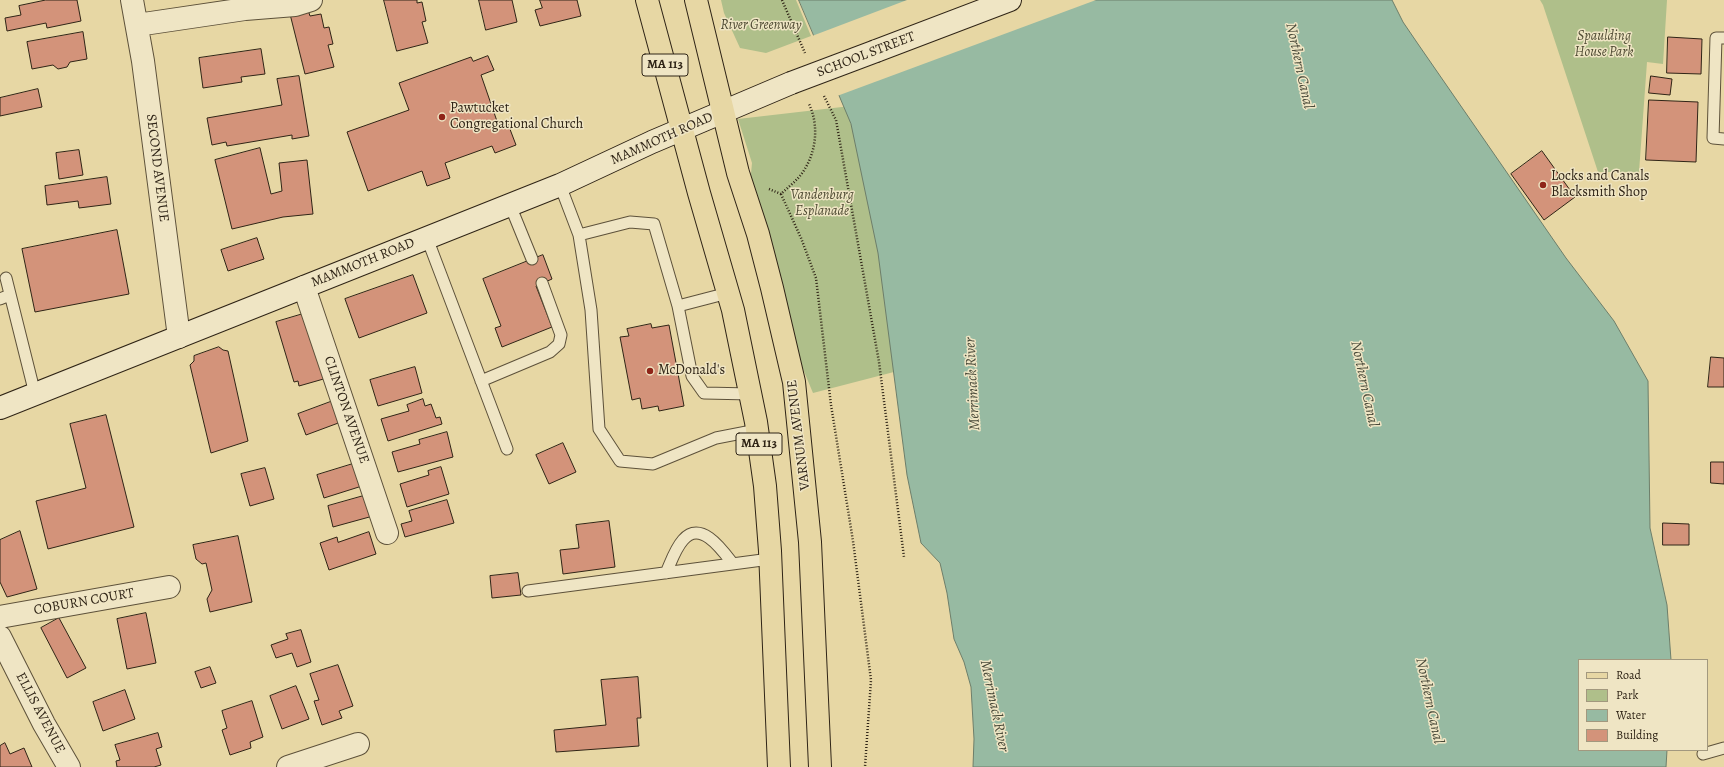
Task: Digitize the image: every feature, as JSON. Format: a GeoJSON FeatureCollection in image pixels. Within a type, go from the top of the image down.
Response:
{"type":"FeatureCollection","features":[{"type":"Feature","properties":{"kind":"main road","name":"MA 113"},"geometry":{"type":"LineString","coordinates":[[647,0],[728,293],[757,430],[765,486],[770,559],[779,767]]}},
{"type":"Feature","properties":{"kind":"main road","name":"MA 113"},"geometry":{"type":"LineString","coordinates":[[696,0],[723,112]]}},
{"type":"Feature","properties":{"kind":"main road","name":"VARNUM AVENUE"},"geometry":{"type":"LineString","coordinates":[[723,112],[738,173],[758,234],[794,382],[810,542],[820,767]]}},
{"type":"Feature","properties":{"kind":"street","name":"SECOND AVENUE"},"geometry":{"type":"LineString","coordinates":[[132,0],[137,25],[179,337]]}},
{"type":"Feature","properties":{"kind":"street"},"geometry":{"type":"LineString","coordinates":[[137,25],[295,4],[311,0]]}},
{"type":"Feature","properties":{"kind":"street","name":"SCHOOL STREET"},"geometry":{"type":"LineString","coordinates":[[723,112],[791,83],[1010,0]]}},
{"type":"Feature","properties":{"kind":"street","name":"MAMMOTH ROAD"},"geometry":{"type":"LineString","coordinates":[[0,408],[560,185],[723,112]]}},
{"type":"Feature","properties":{"kind":"street","name":"CLINTON AVENUE"},"geometry":{"type":"LineString","coordinates":[[304,287],[387,533]]}},
{"type":"Feature","properties":{"kind":"street","name":"COBURN COURT"},"geometry":{"type":"LineString","coordinates":[[0,617],[169,587]]}},
{"type":"Feature","properties":{"kind":"street","name":"ELLIS AVENUE"},"geometry":{"type":"LineString","coordinates":[[0,637],[44,724],[69,767]]}},
{"type":"Feature","properties":{"kind":"street"},"geometry":{"type":"LineString","coordinates":[[288,767],[358,744]]}},
{"type":"Feature","properties":{"kind":"lane"},"geometry":{"type":"LineString","coordinates":[[1724,38],[1716,38],[1712,138],[1724,139]]}},
{"type":"Feature","properties":{"kind":"lane"},"geometry":{"type":"LineString","coordinates":[[560,185],[579,235],[591,310],[600,429],[620,461],[653,464],[716,438],[757,430]]}},
{"type":"Feature","properties":{"kind":"lane"},"geometry":{"type":"LineString","coordinates":[[510,205],[532,260]]}},
{"type":"Feature","properties":{"kind":"lane"},"geometry":{"type":"LineString","coordinates":[[579,235],[630,222],[654,224],[678,306],[692,376],[704,393],[750,394]]}},
{"type":"Feature","properties":{"kind":"lane"},"geometry":{"type":"LineString","coordinates":[[427,238],[507,449]]}},
{"type":"Feature","properties":{"kind":"lane"},"geometry":{"type":"LineString","coordinates":[[6,278],[5,297],[35,394]]}},
{"type":"Feature","properties":{"kind":"lane"},"geometry":{"type":"LineString","coordinates":[[481,381],[550,352],[559,344],[561,334],[542,283]]}},
{"type":"Feature","properties":{"kind":"lane"},"geometry":{"type":"LineString","coordinates":[[678,306],[728,293]]}},
{"type":"Feature","properties":{"kind":"lane"},"geometry":{"type":"LineString","coordinates":[[666,573],[677,549],[684,539],[693,533],[700,533],[718,544],[733,564]]}},
{"type":"Feature","properties":{"kind":"lane"},"geometry":{"type":"LineString","coordinates":[[528,591],[770,559]]}},
{"type":"Feature","properties":{"kind":"lane"},"geometry":{"type":"LineString","coordinates":[[1703,754],[1724,748]]}},
{"type":"Feature","properties":{"kind":"path"},"geometry":{"type":"LineString","coordinates":[[782,0],[807,56]]}},
{"type":"Feature","properties":{"kind":"path"},"geometry":{"type":"LineString","coordinates":[[823,92],[836,120],[879,362],[904,557]]}},
{"type":"Feature","properties":{"kind":"path"},"geometry":{"type":"LineString","coordinates":[[781,194],[800,176],[811,155],[816,132],[814,114],[809,104]]}},
{"type":"Feature","properties":{"kind":"path"},"geometry":{"type":"LineString","coordinates":[[767,187],[781,194],[801,238],[816,278],[831,405],[853,541],[871,680],[866,767]]}},
{"type":"Feature","properties":{"kind":"green space","name":"River Greenway"},"geometry":{"type":"Polygon","coordinates":[[[721,0],[796,0],[811,36],[766,53],[740,48],[724,13],[721,0]]]}},
{"type":"Feature","properties":{"kind":"green space","name":"Spaulding House Park"},"geometry":{"type":"Polygon","coordinates":[[[1540,0],[1667,0],[1663,64],[1647,62],[1639,172],[1598,172],[1543,5],[1540,0]]]}},
{"type":"Feature","properties":{"kind":"green space","name":"Vandenburg Esplanade"},"geometry":{"type":"Polygon","coordinates":[[[868,104],[940,360],[813,393],[798,357],[747,216],[752,163],[738,119],[868,104]]]}},
{"type":"Feature","properties":{"kind":"water"},"geometry":{"type":"Polygon","coordinates":[[[799,0],[1392,0],[1403,22],[1566,258],[1614,321],[1648,381],[1650,528],[1667,605],[1671,659],[1578,659],[1578,751],[1667,751],[1666,767],[973,767],[974,739],[971,687],[964,662],[954,639],[947,593],[940,563],[921,543],[907,475],[878,253],[851,124],[799,0]]]}},
{"type":"Feature","properties":{"kind":"pier"},"geometry":{"type":"Polygon","coordinates":[[[907,0],[1096,0],[837,96],[812,36],[907,0]]]}},
{"type":"Feature","properties":{"kind":"building"},"geometry":{"type":"Polygon","coordinates":[[[46,0],[77,0],[81,21],[47,28],[46,23],[7,31],[5,18],[21,15],[19,6],[46,0]]]}},
{"type":"Feature","properties":{"kind":"building"},"geometry":{"type":"Polygon","coordinates":[[[384,0],[417,0],[417,3],[422,2],[426,21],[422,22],[428,43],[397,51],[384,0]]]}},
{"type":"Feature","properties":{"kind":"building"},"geometry":{"type":"Polygon","coordinates":[[[479,0],[512,0],[517,22],[486,30],[479,0]]]}},
{"type":"Feature","properties":{"kind":"building"},"geometry":{"type":"Polygon","coordinates":[[[540,0],[577,0],[581,16],[540,26],[535,10],[542,8],[540,0]]]}},
{"type":"Feature","properties":{"kind":"building"},"geometry":{"type":"Polygon","coordinates":[[[308,10],[310,16],[321,14],[324,28],[329,27],[333,44],[328,45],[334,67],[305,74],[290,14],[308,10]]]}},
{"type":"Feature","properties":{"kind":"building"},"geometry":{"type":"Polygon","coordinates":[[[83,32],[87,59],[70,62],[67,67],[58,69],[53,65],[32,69],[27,42],[83,32]]]}},
{"type":"Feature","properties":{"kind":"building"},"geometry":{"type":"Polygon","coordinates":[[[1668,37],[1702,39],[1701,74],[1667,73],[1668,37]]]}},
{"type":"Feature","properties":{"kind":"building"},"geometry":{"type":"Polygon","coordinates":[[[261,49],[265,74],[241,77],[242,82],[203,88],[199,58],[261,49]]]}},
{"type":"Feature","properties":{"kind":"building","name":"Pawtucket Congregational Church"},"geometry":{"type":"Polygon","coordinates":[[[488,56],[494,70],[481,75],[499,127],[508,124],[516,145],[495,153],[492,146],[445,163],[450,178],[427,186],[422,171],[368,191],[347,132],[409,110],[399,83],[471,57],[473,61],[488,56]]]}},
{"type":"Feature","properties":{"kind":"building"},"geometry":{"type":"Polygon","coordinates":[[[299,76],[309,136],[292,139],[292,135],[227,146],[226,142],[212,145],[207,118],[282,105],[277,79],[299,76]]]}},
{"type":"Feature","properties":{"kind":"building"},"geometry":{"type":"Polygon","coordinates":[[[1651,76],[1672,79],[1670,95],[1649,93],[1651,76]]]}},
{"type":"Feature","properties":{"kind":"building"},"geometry":{"type":"Polygon","coordinates":[[[38,89],[42,107],[0,116],[0,98],[38,89]]]}},
{"type":"Feature","properties":{"kind":"building"},"geometry":{"type":"Polygon","coordinates":[[[1649,100],[1698,102],[1696,162],[1646,160],[1649,100]]]}},
{"type":"Feature","properties":{"kind":"building"},"geometry":{"type":"Polygon","coordinates":[[[260,148],[271,194],[282,191],[279,163],[307,160],[313,214],[283,217],[232,229],[215,160],[260,148]]]}},
{"type":"Feature","properties":{"kind":"building"},"geometry":{"type":"Polygon","coordinates":[[[79,150],[83,175],[59,179],[56,153],[79,150]]]}},
{"type":"Feature","properties":{"kind":"building","name":"Locks and Canals Blacksmith Shop"},"geometry":{"type":"Polygon","coordinates":[[[1542,151],[1575,197],[1544,220],[1511,174],[1542,151]]]}},
{"type":"Feature","properties":{"kind":"building"},"geometry":{"type":"Polygon","coordinates":[[[107,177],[111,204],[79,208],[78,201],[47,205],[45,186],[107,177]]]}},
{"type":"Feature","properties":{"kind":"building"},"geometry":{"type":"Polygon","coordinates":[[[117,230],[129,294],[35,312],[22,249],[117,230]]]}},
{"type":"Feature","properties":{"kind":"building"},"geometry":{"type":"Polygon","coordinates":[[[257,238],[264,259],[228,271],[221,250],[257,238]]]}},
{"type":"Feature","properties":{"kind":"building"},"geometry":{"type":"Polygon","coordinates":[[[543,255],[552,279],[536,286],[552,327],[502,347],[495,328],[501,326],[483,279],[543,255]]]}},
{"type":"Feature","properties":{"kind":"building"},"geometry":{"type":"Polygon","coordinates":[[[413,275],[427,313],[359,338],[345,299],[413,275]]]}},
{"type":"Feature","properties":{"kind":"building"},"geometry":{"type":"Polygon","coordinates":[[[303,314],[327,378],[299,386],[298,381],[294,382],[276,322],[303,314]]]}},
{"type":"Feature","properties":{"kind":"building"},"geometry":{"type":"Polygon","coordinates":[[[651,324],[652,328],[669,325],[684,406],[659,411],[658,406],[642,409],[640,398],[632,400],[620,337],[629,336],[627,329],[651,324]]]}},
{"type":"Feature","properties":{"kind":"building"},"geometry":{"type":"Polygon","coordinates":[[[219,347],[228,351],[248,441],[211,453],[190,365],[194,361],[194,356],[219,347]]]}},
{"type":"Feature","properties":{"kind":"building"},"geometry":{"type":"Polygon","coordinates":[[[1711,357],[1724,358],[1724,387],[1708,387],[1711,357]]]}},
{"type":"Feature","properties":{"kind":"building"},"geometry":{"type":"Polygon","coordinates":[[[415,367],[422,393],[378,406],[370,380],[415,367]]]}},
{"type":"Feature","properties":{"kind":"building"},"geometry":{"type":"Polygon","coordinates":[[[423,399],[425,406],[431,404],[436,418],[440,417],[442,424],[388,441],[381,419],[409,411],[407,405],[423,399]]]}},
{"type":"Feature","properties":{"kind":"building"},"geometry":{"type":"Polygon","coordinates":[[[333,401],[341,422],[306,435],[298,414],[333,401]]]}},
{"type":"Feature","properties":{"kind":"building"},"geometry":{"type":"Polygon","coordinates":[[[106,415],[134,527],[48,549],[36,501],[86,488],[70,424],[106,415]]]}},
{"type":"Feature","properties":{"kind":"building"},"geometry":{"type":"Polygon","coordinates":[[[447,432],[453,457],[398,472],[392,452],[420,444],[419,440],[447,432]]]}},
{"type":"Feature","properties":{"kind":"building"},"geometry":{"type":"Polygon","coordinates":[[[563,443],[576,472],[549,484],[536,455],[563,443]]]}},
{"type":"Feature","properties":{"kind":"building"},"geometry":{"type":"Polygon","coordinates":[[[1711,462],[1724,462],[1724,484],[1711,483],[1711,462]]]}},
{"type":"Feature","properties":{"kind":"building"},"geometry":{"type":"Polygon","coordinates":[[[356,463],[362,486],[324,498],[317,475],[356,463]]]}},
{"type":"Feature","properties":{"kind":"building"},"geometry":{"type":"Polygon","coordinates":[[[441,467],[449,494],[407,507],[400,484],[429,475],[428,471],[441,467]]]}},
{"type":"Feature","properties":{"kind":"building"},"geometry":{"type":"Polygon","coordinates":[[[265,468],[274,499],[250,506],[241,474],[265,468]]]}},
{"type":"Feature","properties":{"kind":"building"},"geometry":{"type":"Polygon","coordinates":[[[367,495],[373,516],[333,527],[328,506],[367,495]]]}},
{"type":"Feature","properties":{"kind":"building"},"geometry":{"type":"Polygon","coordinates":[[[447,500],[454,523],[405,537],[401,524],[412,521],[409,511],[447,500]]]}},
{"type":"Feature","properties":{"kind":"building"},"geometry":{"type":"Polygon","coordinates":[[[609,521],[615,567],[563,574],[560,550],[579,548],[576,525],[609,521]]]}},
{"type":"Feature","properties":{"kind":"building"},"geometry":{"type":"Polygon","coordinates":[[[1663,523],[1689,524],[1689,545],[1663,545],[1663,523]]]}},
{"type":"Feature","properties":{"kind":"building"},"geometry":{"type":"Polygon","coordinates":[[[20,531],[37,589],[7,597],[0,582],[0,540],[20,531]]]}},
{"type":"Feature","properties":{"kind":"building"},"geometry":{"type":"Polygon","coordinates":[[[369,532],[376,554],[329,570],[320,543],[337,537],[338,542],[369,532]]]}},
{"type":"Feature","properties":{"kind":"building"},"geometry":{"type":"Polygon","coordinates":[[[238,536],[252,602],[210,612],[207,599],[212,590],[206,563],[202,564],[196,559],[193,545],[238,536]]]}},
{"type":"Feature","properties":{"kind":"building"},"geometry":{"type":"Polygon","coordinates":[[[518,573],[521,595],[492,598],[490,576],[518,573]]]}},
{"type":"Feature","properties":{"kind":"building"},"geometry":{"type":"Polygon","coordinates":[[[146,613],[156,663],[127,669],[117,619],[146,613]]]}},
{"type":"Feature","properties":{"kind":"building"},"geometry":{"type":"Polygon","coordinates":[[[59,618],[86,668],[67,678],[41,628],[59,618]]]}},
{"type":"Feature","properties":{"kind":"building"},"geometry":{"type":"Polygon","coordinates":[[[301,630],[311,662],[297,667],[292,653],[276,658],[271,645],[288,639],[286,634],[301,630]]]}},
{"type":"Feature","properties":{"kind":"building"},"geometry":{"type":"Polygon","coordinates":[[[338,665],[353,706],[339,711],[342,718],[322,725],[314,701],[319,700],[310,674],[338,665]]]}},
{"type":"Feature","properties":{"kind":"building"},"geometry":{"type":"Polygon","coordinates":[[[210,667],[216,683],[201,688],[195,672],[210,667]]]}},
{"type":"Feature","properties":{"kind":"building"},"geometry":{"type":"Polygon","coordinates":[[[638,677],[641,718],[637,718],[639,746],[556,752],[554,730],[606,725],[601,680],[638,677]]]}},
{"type":"Feature","properties":{"kind":"building"},"geometry":{"type":"Polygon","coordinates":[[[296,686],[309,719],[282,729],[270,696],[296,686]]]}},
{"type":"Feature","properties":{"kind":"building"},"geometry":{"type":"Polygon","coordinates":[[[125,690],[135,719],[103,731],[93,702],[125,690]]]}},
{"type":"Feature","properties":{"kind":"building"},"geometry":{"type":"Polygon","coordinates":[[[252,701],[263,737],[250,742],[251,748],[230,755],[222,730],[227,728],[222,711],[252,701]]]}},
{"type":"Feature","properties":{"kind":"building"},"geometry":{"type":"Polygon","coordinates":[[[158,733],[162,747],[156,749],[161,765],[154,767],[117,767],[116,761],[120,760],[115,745],[158,733]]]}},
{"type":"Feature","properties":{"kind":"building"},"geometry":{"type":"Polygon","coordinates":[[[5,743],[10,754],[24,748],[32,767],[0,767],[0,746],[5,743]]]}},
{"type":"Feature","properties":{"kind":"place","name":"Pawtucket Congregational Church"},"geometry":{"type":"Point","coordinates":[442,117]}},
{"type":"Feature","properties":{"kind":"place","name":"Locks and Canals Blacksmith Shop"},"geometry":{"type":"Point","coordinates":[1543,185]}},
{"type":"Feature","properties":{"kind":"place","name":"McDonald's"},"geometry":{"type":"Point","coordinates":[650,371]}},
{"type":"Feature","properties":{"kind":"water label","name":"Northern Canal"},"geometry":{"type":"Point","coordinates":[1299,66]}},
{"type":"Feature","properties":{"kind":"water label","name":"Merrimack River"},"geometry":{"type":"Point","coordinates":[973,384]}},
{"type":"Feature","properties":{"kind":"water label","name":"Northern Canal"},"geometry":{"type":"Point","coordinates":[1364,384]}},
{"type":"Feature","properties":{"kind":"water label","name":"Northern Canal"},"geometry":{"type":"Point","coordinates":[1429,701]}},
{"type":"Feature","properties":{"kind":"water label","name":"Merrimack River"},"geometry":{"type":"Point","coordinates":[994,706]}}]}
